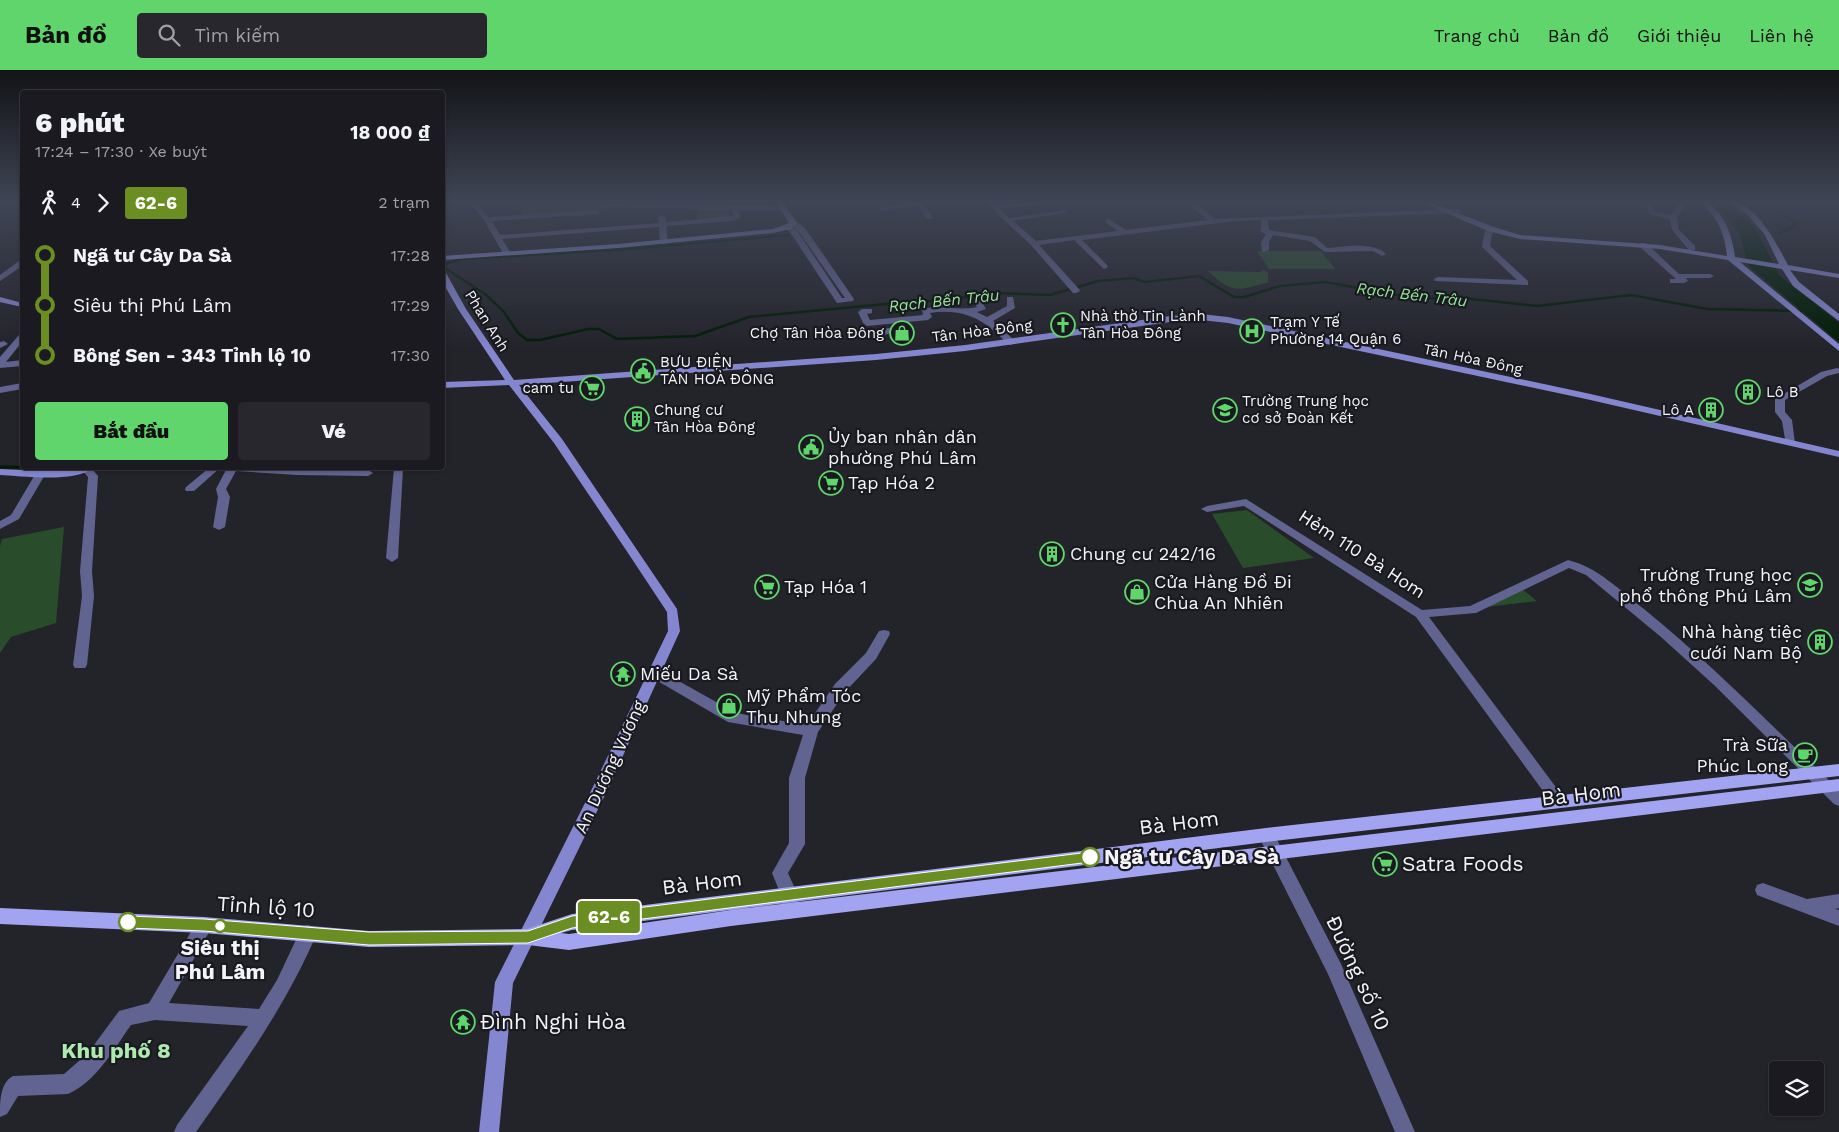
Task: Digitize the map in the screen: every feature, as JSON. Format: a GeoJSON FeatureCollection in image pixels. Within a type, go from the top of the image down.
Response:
{"type":"FeatureCollection","features":[{"type":"Feature","properties":{"kind":"main road","name":"Bà Hom"},"geometry":{"type":"LineString","coordinates":[[789,903],[1266,835],[1839,770]]}},
{"type":"Feature","properties":{"kind":"main road","name":"Bà Hom"},"geometry":{"type":"LineString","coordinates":[[528,937],[572,922],[789,903],[1276,854],[1833,786]]}},
{"type":"Feature","properties":{"kind":"main road","name":"Tỉnh lộ 10"},"geometry":{"type":"LineString","coordinates":[[0,916],[204,925],[369,939],[528,937]]}},
{"type":"Feature","properties":{"kind":"street"},"geometry":{"type":"LineString","coordinates":[[445,258],[528,252]]}},
{"type":"Feature","properties":{"kind":"street"},"geometry":{"type":"LineString","coordinates":[[807,252],[840,300],[850,299],[817,252]]}},
{"type":"Feature","properties":{"kind":"street"},"geometry":{"type":"LineString","coordinates":[[1042,252],[1074,288]]}},
{"type":"Feature","properties":{"kind":"street"},"geometry":{"type":"LineString","coordinates":[[1089,252],[1104,267]]}},
{"type":"Feature","properties":{"kind":"street"},"geometry":{"type":"LineString","coordinates":[[1378,252],[1382,254]]}},
{"type":"Feature","properties":{"kind":"street"},"geometry":{"type":"LineString","coordinates":[[1438,279],[1524,283],[1491,252]]}},
{"type":"Feature","properties":{"kind":"street"},"geometry":{"type":"LineString","coordinates":[[1649,252],[1674,278],[1710,276]]}},
{"type":"Feature","properties":{"kind":"street"},"geometry":{"type":"LineString","coordinates":[[1693,252],[1735,257]]}},
{"type":"Feature","properties":{"kind":"street"},"geometry":{"type":"LineString","coordinates":[[1709,252],[1839,276]]}},
{"type":"Feature","properties":{"kind":"street"},"geometry":{"type":"LineString","coordinates":[[1733,252],[1735,257],[1789,307],[1839,348]]}},
{"type":"Feature","properties":{"kind":"street"},"geometry":{"type":"LineString","coordinates":[[1775,252],[1781,265],[1796,284],[1839,318]]}},
{"type":"Feature","properties":{"kind":"street"},"geometry":{"type":"LineString","coordinates":[[0,279],[20,264]]}},
{"type":"Feature","properties":{"kind":"street"},"geometry":{"type":"LineString","coordinates":[[1781,265],[1839,272]]}},
{"type":"Feature","properties":{"kind":"street","name":"Phan Anh"},"geometry":{"type":"LineString","coordinates":[[445,278],[478,334],[512,382]]}},
{"type":"Feature","properties":{"kind":"street"},"geometry":{"type":"LineString","coordinates":[[0,299],[20,304]]}},
{"type":"Feature","properties":{"kind":"street"},"geometry":{"type":"LineString","coordinates":[[988,320],[1001,314],[1007,308],[1011,308],[1010,299]]}},
{"type":"Feature","properties":{"kind":"street"},"geometry":{"type":"LineString","coordinates":[[971,314],[971,311],[982,309],[977,301]]}},
{"type":"Feature","properties":{"kind":"street"},"geometry":{"type":"LineString","coordinates":[[869,311],[862,312],[867,323],[928,317],[924,311],[956,309],[988,320],[1012,342]]}},
{"type":"Feature","properties":{"kind":"street","name":"Tân Hòa Đông"},"geometry":{"type":"LineString","coordinates":[[445,385],[876,357],[1012,342],[1170,319],[1220,318],[1635,407],[1839,454]]}},
{"type":"Feature","properties":{"kind":"street"},"geometry":{"type":"LineString","coordinates":[[900,320],[904,330]]}},
{"type":"Feature","properties":{"kind":"street"},"geometry":{"type":"LineString","coordinates":[[861,337],[889,331]]}},
{"type":"Feature","properties":{"kind":"street"},"geometry":{"type":"LineString","coordinates":[[0,364],[20,339]]}},
{"type":"Feature","properties":{"kind":"street"},"geometry":{"type":"LineString","coordinates":[[0,364],[20,363]]}},
{"type":"Feature","properties":{"kind":"street"},"geometry":{"type":"LineString","coordinates":[[1790,443],[1787,420],[1780,412],[1780,399],[1824,374],[1837,371]]}},
{"type":"Feature","properties":{"kind":"street","name":"An Dương Vương"},"geometry":{"type":"LineString","coordinates":[[489,1132],[504,982],[528,937],[674,631],[673,612],[558,441],[512,382]]}},
{"type":"Feature","properties":{"kind":"street"},"geometry":{"type":"LineString","coordinates":[[0,390],[20,386]]}},
{"type":"Feature","properties":{"kind":"street"},"geometry":{"type":"LineString","coordinates":[[0,472],[20,469]]}},
{"type":"Feature","properties":{"kind":"street"},"geometry":{"type":"LineString","coordinates":[[25,470],[41,474],[72,470]]}},
{"type":"Feature","properties":{"kind":"street"},"geometry":{"type":"LineString","coordinates":[[80,666],[88,596],[86,571],[93,496],[93,476],[88,470]]}},
{"type":"Feature","properties":{"kind":"street"},"geometry":{"type":"LineString","coordinates":[[190,489],[213,470]]}},
{"type":"Feature","properties":{"kind":"street"},"geometry":{"type":"LineString","coordinates":[[219,527],[224,498],[222,489],[232,470]]}},
{"type":"Feature","properties":{"kind":"street"},"geometry":{"type":"LineString","coordinates":[[287,470],[297,472],[368,473]]}},
{"type":"Feature","properties":{"kind":"street"},"geometry":{"type":"LineString","coordinates":[[392,558],[398,470]]}},
{"type":"Feature","properties":{"kind":"street"},"geometry":{"type":"LineString","coordinates":[[0,526],[15,517],[41,474]]}},
{"type":"Feature","properties":{"kind":"street","name":"Hẻm 110 Bà Hom"},"geometry":{"type":"LineString","coordinates":[[1207,509],[1246,502],[1420,614],[1559,802]]}},
{"type":"Feature","properties":{"kind":"street"},"geometry":{"type":"LineString","coordinates":[[1420,614],[1472,610],[1568,564],[1590,572],[1666,634],[1719,682],[1812,773],[1833,786],[1839,800]]}},
{"type":"Feature","properties":{"kind":"street"},"geometry":{"type":"LineString","coordinates":[[789,903],[780,873],[797,844],[797,778],[811,731],[840,688],[871,656],[884,634]]}},
{"type":"Feature","properties":{"kind":"street"},"geometry":{"type":"LineString","coordinates":[[654,673],[733,718],[811,731]]}},
{"type":"Feature","properties":{"kind":"street","name":"Đường số 10"},"geometry":{"type":"LineString","coordinates":[[1266,835],[1334,970],[1405,1132]]}},
{"type":"Feature","properties":{"kind":"street"},"geometry":{"type":"LineString","coordinates":[[1763,890],[1839,918]]}},
{"type":"Feature","properties":{"kind":"street"},"geometry":{"type":"LineString","coordinates":[[1807,906],[1839,900]]}},
{"type":"Feature","properties":{"kind":"street"},"geometry":{"type":"LineString","coordinates":[[155,1011],[204,925]]}},
{"type":"Feature","properties":{"kind":"street"},"geometry":{"type":"LineString","coordinates":[[184,1132],[277,998],[301,952],[308,933]]}},
{"type":"Feature","properties":{"kind":"street"},"geometry":{"type":"LineString","coordinates":[[0,1107],[13,1086],[68,1084],[95,1060],[126,1017],[155,1011],[264,1018]]}},
{"type":"Feature","properties":{"kind":"shaded area"},"geometry":{"type":"Polygon","coordinates":[[[1257,252],[1321,252],[1335,269],[1269,269],[1257,252]]]}},
{"type":"Feature","properties":{"kind":"shaded area"},"geometry":{"type":"Polygon","coordinates":[[[1745,252],[1767,252],[1779,275],[1839,323],[1839,342],[1751,268],[1745,252]]]}},
{"type":"Feature","properties":{"kind":"shaded area"},"geometry":{"type":"Polygon","coordinates":[[[1264,270],[1268,273],[1268,282],[1242,289],[1223,284],[1208,271],[1259,272],[1264,270]]]}},
{"type":"Feature","properties":{"kind":"shaded area"},"geometry":{"type":"Polygon","coordinates":[[[1247,510],[1314,558],[1243,568],[1212,514],[1247,510]]]}},
{"type":"Feature","properties":{"kind":"shaded area"},"geometry":{"type":"Polygon","coordinates":[[[64,527],[56,623],[11,637],[0,653],[0,546],[2,539],[64,527]]]}},
{"type":"Feature","properties":{"kind":"shaded area"},"geometry":{"type":"Polygon","coordinates":[[[1522,589],[1537,601],[1487,607],[1522,589]]]}},
{"type":"Feature","properties":{"kind":"waterway","name":"Rạch Bến Trâu"},"geometry":{"type":"LineString","coordinates":[[445,264],[461,259],[586,252]]}},
{"type":"Feature","properties":{"kind":"waterway","name":"Rạch Bến Trâu"},"geometry":{"type":"LineString","coordinates":[[445,268],[485,294],[504,312],[518,333],[527,340],[540,340],[588,329],[599,329],[617,339],[695,336],[749,317],[917,301],[941,301],[994,293],[1050,295],[1098,281],[1133,278],[1145,282],[1199,276],[1234,297],[1244,297],[1280,286],[1325,282],[1398,295],[1442,299],[1461,298],[1537,306],[1631,295],[1707,309],[1806,311]]}},
{"type":"Feature","properties":{"kind":"waterway"},"geometry":{"type":"LineString","coordinates":[[0,467],[20,467]]}},
{"type":"Feature","properties":{"kind":"bus line","name":"62-6"},"geometry":{"type":"LineString","coordinates":[[128,922],[204,925],[369,939],[528,937],[572,922],[1090,857]]}},
{"type":"Feature","properties":{"kind":"place","name":"Nhà thờ Tin Lành Tân Hòa Đông"},"geometry":{"type":"Point","coordinates":[1063,325]}},
{"type":"Feature","properties":{"kind":"place","name":"Trạm Y Tế Phường 14 Quận 6"},"geometry":{"type":"Point","coordinates":[1252,331]}},
{"type":"Feature","properties":{"kind":"place","name":"Chợ Tân Hòa Đông"},"geometry":{"type":"Point","coordinates":[902,333]}},
{"type":"Feature","properties":{"kind":"place","name":"BƯU ĐIỆN TÂN HOÀ ĐÔNG"},"geometry":{"type":"Point","coordinates":[643,371]}},
{"type":"Feature","properties":{"kind":"place","name":"cam tu"},"geometry":{"type":"Point","coordinates":[592,388]}},
{"type":"Feature","properties":{"kind":"place","name":"Lô B"},"geometry":{"type":"Point","coordinates":[1748,392]}},
{"type":"Feature","properties":{"kind":"place","name":"Trường Trung học cơ sở Đoàn Kết"},"geometry":{"type":"Point","coordinates":[1225,410]}},
{"type":"Feature","properties":{"kind":"place","name":"Lô A"},"geometry":{"type":"Point","coordinates":[1711,410]}},
{"type":"Feature","properties":{"kind":"place","name":"Chung cư Tân Hòa Đông"},"geometry":{"type":"Point","coordinates":[637,419]}},
{"type":"Feature","properties":{"kind":"place","name":"Ủy ban nhân dân phường Phú Lâm"},"geometry":{"type":"Point","coordinates":[811,447]}},
{"type":"Feature","properties":{"kind":"place","name":"Tạp Hóa 2"},"geometry":{"type":"Point","coordinates":[831,483]}},
{"type":"Feature","properties":{"kind":"place","name":"Chung cư 242/16"},"geometry":{"type":"Point","coordinates":[1052,554]}},
{"type":"Feature","properties":{"kind":"place","name":"Trường Trung học phổ thông Phú Lâm"},"geometry":{"type":"Point","coordinates":[1810,585]}},
{"type":"Feature","properties":{"kind":"place","name":"Tạp Hóa 1"},"geometry":{"type":"Point","coordinates":[767,587]}},
{"type":"Feature","properties":{"kind":"place","name":"Cửa Hàng Đồ Đi Chùa An Nhiên"},"geometry":{"type":"Point","coordinates":[1137,592]}},
{"type":"Feature","properties":{"kind":"place","name":"Nhà hàng tiệc cưới Nam Bộ"},"geometry":{"type":"Point","coordinates":[1820,642]}},
{"type":"Feature","properties":{"kind":"place","name":"Miếu Da Sà"},"geometry":{"type":"Point","coordinates":[623,674]}},
{"type":"Feature","properties":{"kind":"place","name":"Mỹ Phẩm Tóc Thu Nhung"},"geometry":{"type":"Point","coordinates":[729,706]}},
{"type":"Feature","properties":{"kind":"place","name":"Trà Sữa Phúc Long"},"geometry":{"type":"Point","coordinates":[1805,755]}},
{"type":"Feature","properties":{"kind":"place","name":"Ngã tư Cây Da Sà"},"geometry":{"type":"Point","coordinates":[1090,857]}},
{"type":"Feature","properties":{"kind":"place","name":"Satra Foods"},"geometry":{"type":"Point","coordinates":[1385,864]}},
{"type":"Feature","properties":{"kind":"place","name":"Siêu thị Phú Lâm"},"geometry":{"type":"Point","coordinates":[220,926]}},
{"type":"Feature","properties":{"kind":"place","name":"Đình Nghi Hòa"},"geometry":{"type":"Point","coordinates":[463,1022]}},
{"type":"Feature","properties":{"kind":"district","name":"Khu phố 8"},"geometry":{"type":"Point","coordinates":[116,1050]}}]}
